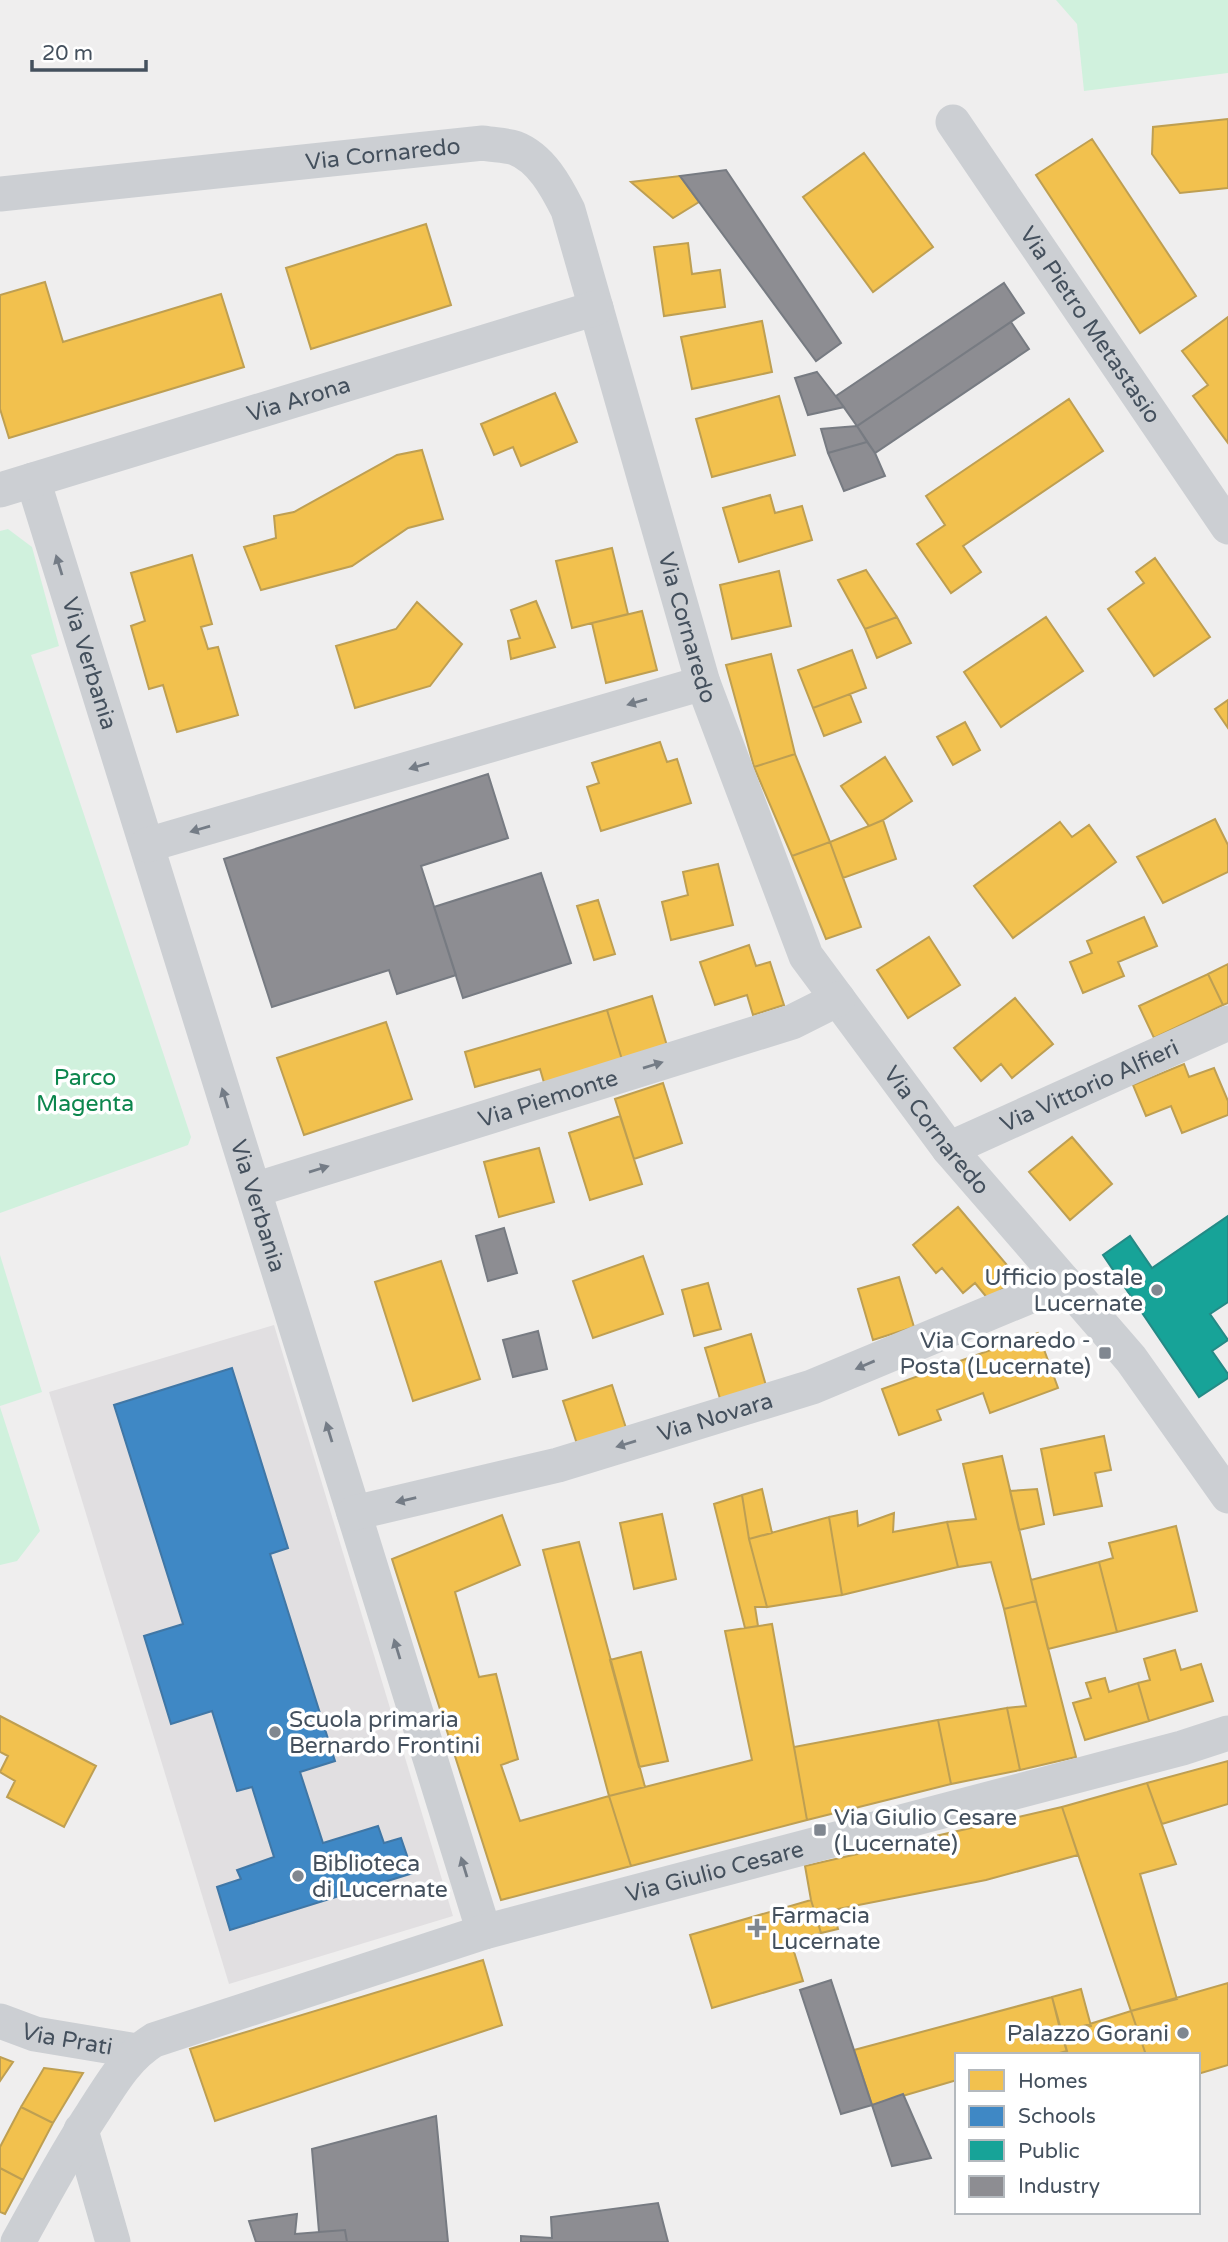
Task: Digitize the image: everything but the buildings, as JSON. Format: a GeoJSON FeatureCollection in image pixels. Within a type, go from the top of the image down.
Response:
{"type":"FeatureCollection","features":[{"type":"Feature","properties":{"kind":"street","name":"Via Pietro Metastasio"},"geometry":{"type":"LineString","coordinates":[[953,122],[1228,527]]}},
{"type":"Feature","properties":{"kind":"street","name":"Via Cornaredo"},"geometry":{"type":"LineString","coordinates":[[0,194],[482,143],[515,148],[533,160],[554,181],[568,210],[703,683],[806,956],[949,1149],[1131,1359],[1228,1496]]}},
{"type":"Feature","properties":{"kind":"street","name":"Via Arona"},"geometry":{"type":"LineString","coordinates":[[0,490],[596,308]]}},
{"type":"Feature","properties":{"kind":"street","name":"Via Verbania"},"geometry":{"type":"LineString","coordinates":[[33,480],[484,1932]]}},
{"type":"Feature","properties":{"kind":"street"},"geometry":{"type":"LineString","coordinates":[[146,845],[703,683]]}},
{"type":"Feature","properties":{"kind":"street","name":"Via Piemonte"},"geometry":{"type":"LineString","coordinates":[[254,1190],[792,1022],[838,999]]}},
{"type":"Feature","properties":{"kind":"street","name":"Via Vittorio Alfieri"},"geometry":{"type":"LineString","coordinates":[[949,1149],[1228,1023]]}},
{"type":"Feature","properties":{"kind":"street","name":"Via Novara"},"geometry":{"type":"LineString","coordinates":[[354,1513],[558,1465],[812,1387],[1064,1282]]}},
{"type":"Feature","properties":{"kind":"street","name":"Via Giulio Cesare"},"geometry":{"type":"LineString","coordinates":[[137,2051],[155,2040],[206,2022],[484,1932],[1182,1748],[1228,1733]]}},
{"type":"Feature","properties":{"kind":"street","name":"Via Prati"},"geometry":{"type":"LineString","coordinates":[[0,2021],[35,2034],[137,2051]]}},
{"type":"Feature","properties":{"kind":"street"},"geometry":{"type":"LineString","coordinates":[[18,2242],[86,2122],[120,2070],[137,2051]]}},
{"type":"Feature","properties":{"kind":"street"},"geometry":{"type":"LineString","coordinates":[[86,2122],[113,2242]]}},
{"type":"Feature","properties":{"kind":"shaded area","name":"Scuola primaria Bernardo Frontini"},"geometry":{"type":"Polygon","coordinates":[[[274,1325],[453,1916],[229,1984],[49,1392],[274,1325]]]}},
{"type":"Feature","properties":{"kind":"green space"},"geometry":{"type":"Polygon","coordinates":[[[1056,0],[1228,0],[1228,73],[1084,91],[1077,24],[1056,0]]]}},
{"type":"Feature","properties":{"kind":"green space","name":"Parco Magenta"},"geometry":{"type":"Polygon","coordinates":[[[8,529],[32,547],[59,646],[31,655],[191,1137],[188,1145],[0,1213],[0,531],[8,529]]]}},
{"type":"Feature","properties":{"kind":"green space"},"geometry":{"type":"Polygon","coordinates":[[[0,1255],[42,1392],[0,1406],[0,1255]]]}},
{"type":"Feature","properties":{"kind":"green space"},"geometry":{"type":"Polygon","coordinates":[[[0,1407],[40,1531],[17,1561],[0,1565],[0,1407]]]}},
{"type":"Feature","properties":{"kind":"place","name":"Ufficio postale Lucernate"},"geometry":{"type":"Point","coordinates":[1157,1290]}},
{"type":"Feature","properties":{"kind":"place","name":"Via Cornaredo - Posta (Lucernate)"},"geometry":{"type":"Point","coordinates":[1105,1353]}},
{"type":"Feature","properties":{"kind":"place","name":"Scuola primaria Bernardo Frontini"},"geometry":{"type":"Point","coordinates":[275,1732]}},
{"type":"Feature","properties":{"kind":"place","name":"Via Giulio Cesare (Lucernate)"},"geometry":{"type":"Point","coordinates":[820,1830]}},
{"type":"Feature","properties":{"kind":"place","name":"Biblioteca di Lucernate"},"geometry":{"type":"Point","coordinates":[298,1876]}},
{"type":"Feature","properties":{"kind":"place","name":"Farmacia Lucernate"},"geometry":{"type":"Point","coordinates":[757,1928]}},
{"type":"Feature","properties":{"kind":"place","name":"Palazzo Gorani"},"geometry":{"type":"Point","coordinates":[1183,2033]}}]}
